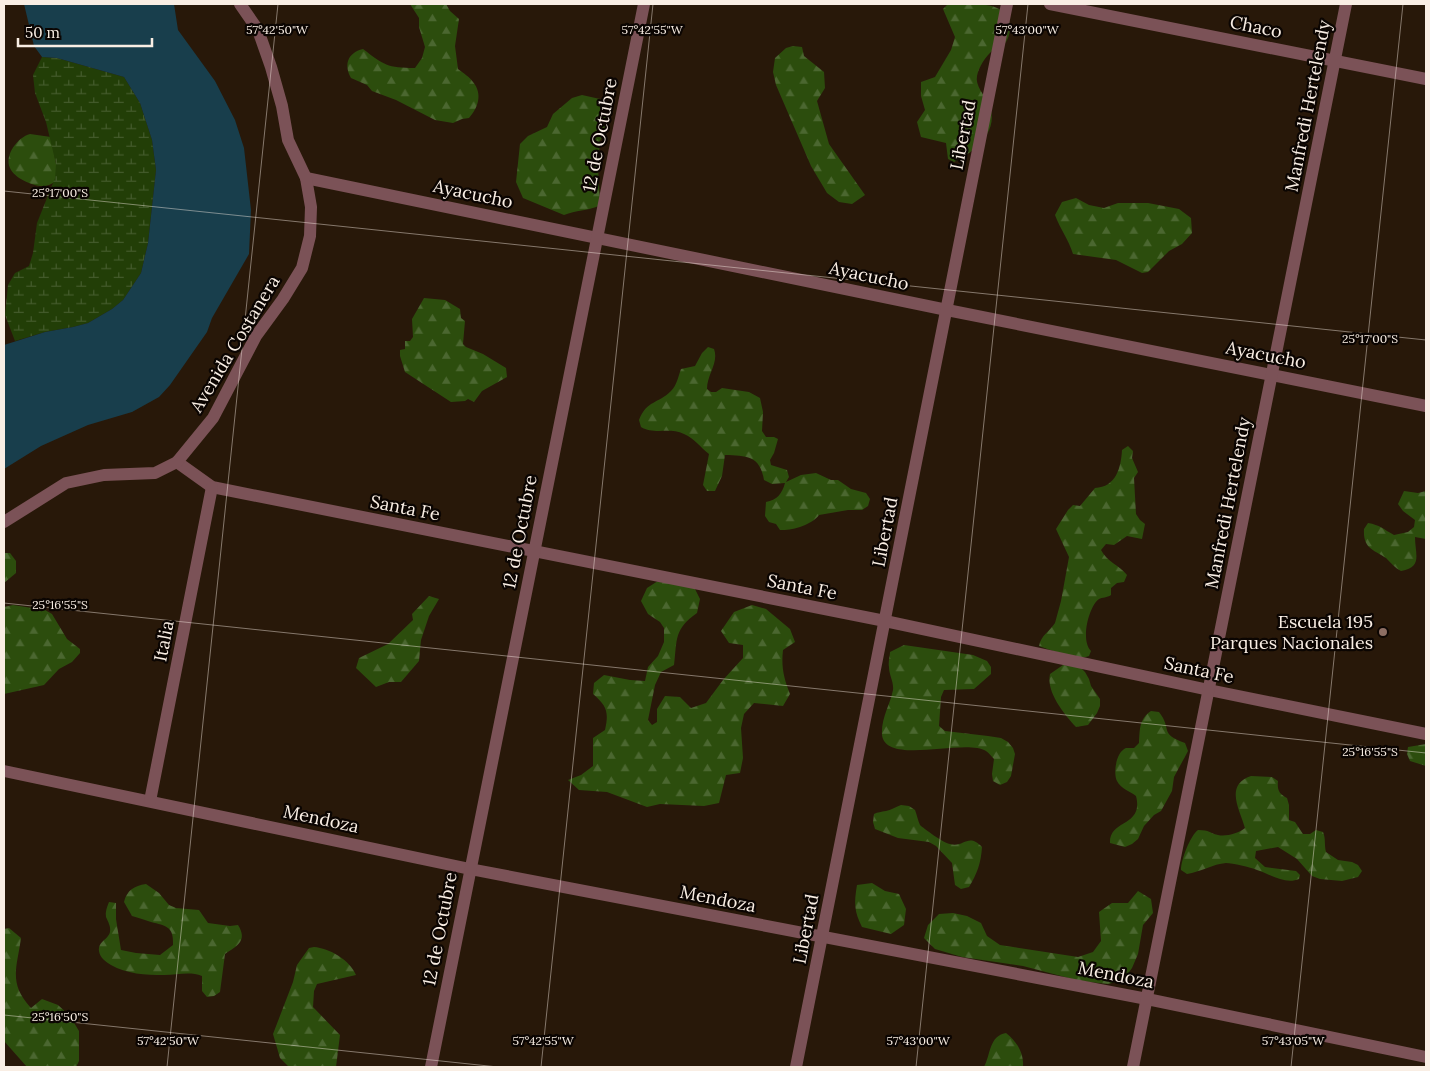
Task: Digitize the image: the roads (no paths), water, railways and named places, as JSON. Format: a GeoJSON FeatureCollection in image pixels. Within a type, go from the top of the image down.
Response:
{"type":"FeatureCollection","features":[{"type":"Feature","properties":{"kind":"street","name":"Avenida Costanera"},"geometry":{"type":"LineString","coordinates":[[4,522],[66,483],[104,474],[155,473],[177,462],[212,418],[256,336],[283,299],[302,268],[310,236],[311,207],[306,178],[288,140],[282,106],[258,30],[240,4]]}},
{"type":"Feature","properties":{"kind":"street","name":"12 de Octubre"},"geometry":{"type":"LineString","coordinates":[[431,1067],[644,4]]}},
{"type":"Feature","properties":{"kind":"street","name":"Libertad"},"geometry":{"type":"LineString","coordinates":[[796,1067],[1007,4]]}},
{"type":"Feature","properties":{"kind":"street","name":"Chaco"},"geometry":{"type":"LineString","coordinates":[[1050,4],[1426,79]]}},
{"type":"Feature","properties":{"kind":"street","name":"Manfredi Hertelendy"},"geometry":{"type":"LineString","coordinates":[[1133,1067],[1346,4]]}},
{"type":"Feature","properties":{"kind":"street","name":"Ayacucho"},"geometry":{"type":"LineString","coordinates":[[306,178],[1426,406]]}},
{"type":"Feature","properties":{"kind":"street","name":"Santa Fe"},"geometry":{"type":"LineString","coordinates":[[177,462],[212,487],[885,621],[1426,734]]}},
{"type":"Feature","properties":{"kind":"street","name":"Italia"},"geometry":{"type":"LineString","coordinates":[[150,802],[212,487]]}},
{"type":"Feature","properties":{"kind":"street","name":"Mendoza"},"geometry":{"type":"LineString","coordinates":[[4,771],[470,869],[1147,999],[1426,1057]]}},
{"type":"Feature","properties":{"kind":"water"},"geometry":{"type":"Polygon","coordinates":[[[24,4],[174,4],[178,30],[215,81],[235,120],[244,148],[251,210],[249,254],[212,318],[207,332],[170,385],[159,397],[132,412],[88,425],[41,446],[4,469],[4,345],[45,332],[88,323],[123,300],[141,273],[148,243],[156,170],[152,140],[140,103],[124,77],[57,58],[42,57],[34,46],[24,4]]]}},
{"type":"Feature","properties":{"kind":"place","name":"Escuela 195 Parques Nacionales"},"geometry":{"type":"Point","coordinates":[1383,632]}}]}
